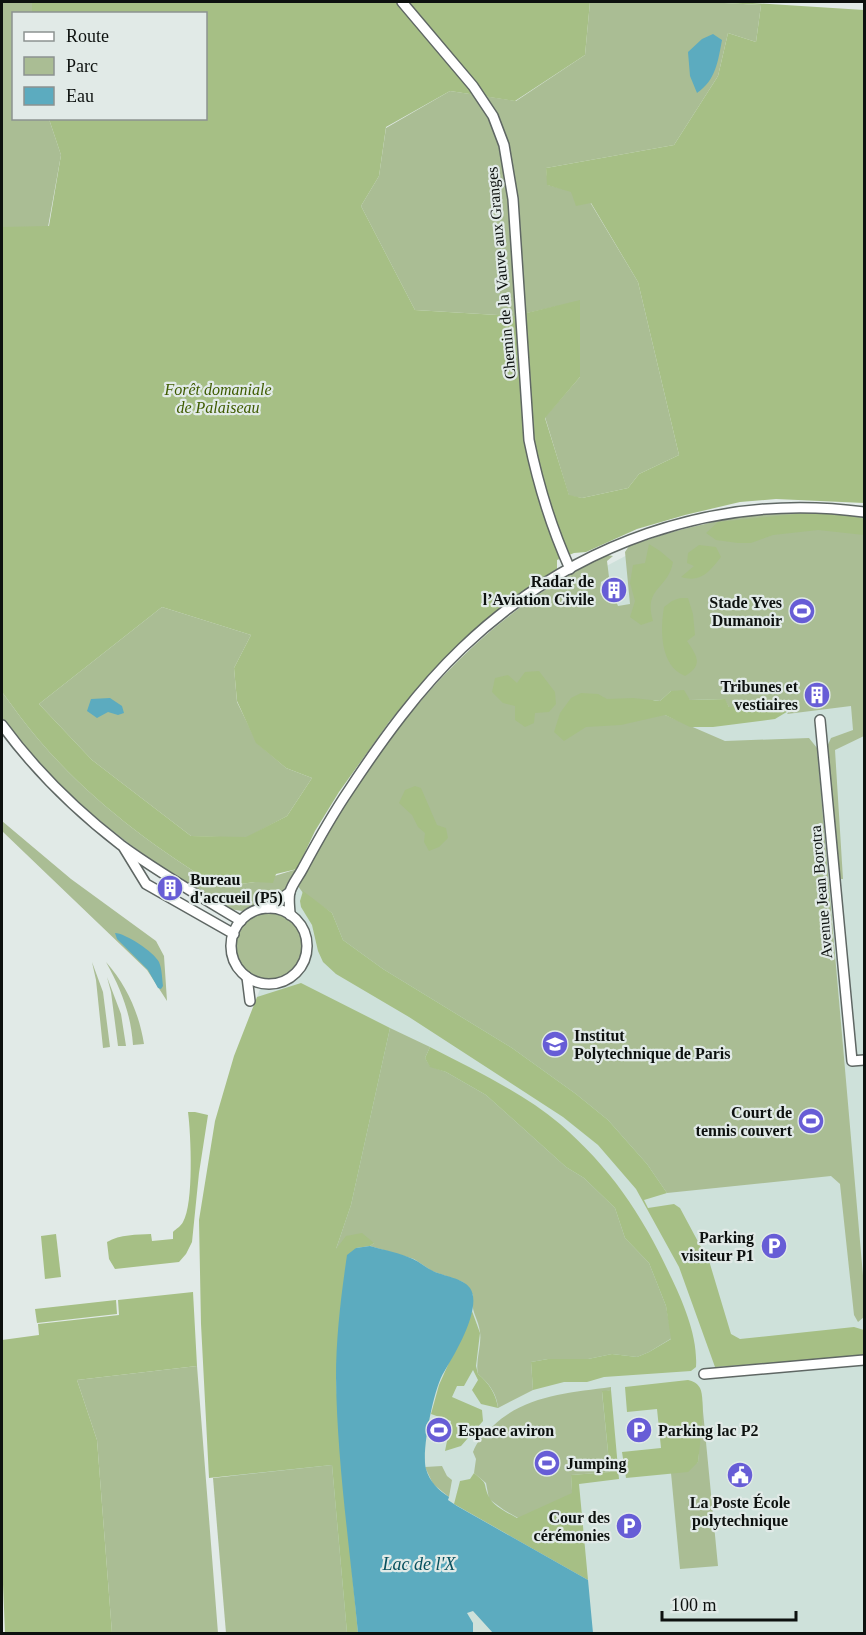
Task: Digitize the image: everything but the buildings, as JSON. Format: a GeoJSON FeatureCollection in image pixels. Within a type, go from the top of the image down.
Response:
{"type":"FeatureCollection","features":[{"type":"Feature","properties":{"kind":"street","name":"Chemin de la Vauve aux Granges"},"geometry":{"type":"LineString","coordinates":[[402,2],[473,86],[493,116],[504,145],[513,198],[529,440],[536,474],[570,569]]}},
{"type":"Feature","properties":{"kind":"street"},"geometry":{"type":"LineString","coordinates":[[267,909],[283,911],[291,915],[303,929],[306,938],[306,957],[297,973],[290,978],[283,982],[267,984],[247,976],[236,965],[232,941],[241,921],[249,915],[267,909],[290,892],[339,805],[381,741],[422,690],[460,649],[516,603],[570,569],[640,536],[688,520],[769,508],[801,507],[864,512]]}},
{"type":"Feature","properties":{"kind":"street","name":"Avenue Jean Borotra"},"geometry":{"type":"LineString","coordinates":[[820,720],[852,1061],[864,1060]]}},
{"type":"Feature","properties":{"kind":"street"},"geometry":{"type":"LineString","coordinates":[[2,725],[42,772],[80,810],[122,846],[241,921]]}},
{"type":"Feature","properties":{"kind":"street"},"geometry":{"type":"LineString","coordinates":[[122,846],[146,884],[234,934]]}},
{"type":"Feature","properties":{"kind":"street"},"geometry":{"type":"LineString","coordinates":[[290,892],[291,915]]}},
{"type":"Feature","properties":{"kind":"street"},"geometry":{"type":"LineString","coordinates":[[247,976],[249,1001],[267,984]]}},
{"type":"Feature","properties":{"kind":"street"},"geometry":{"type":"LineString","coordinates":[[704,1374],[864,1360]]}},
{"type":"Feature","properties":{"kind":"shaded area","name":"Institut Polytechnique de Paris"},"geometry":{"type":"Polygon","coordinates":[[[864,526],[864,1633],[231,1634],[232,1092],[257,997],[297,889],[390,745],[527,608],[631,553],[864,526]]]}},
{"type":"Feature","properties":{"kind":"green space"},"geometry":{"type":"Polygon","coordinates":[[[2,2],[32,2],[32,12],[12,12],[12,120],[49,120],[61,155],[48,227],[2,227],[2,2]]]}},
{"type":"Feature","properties":{"kind":"green space","name":"Forêt domaniale de Palaiseau"},"geometry":{"type":"Polygon","coordinates":[[[32,2],[590,2],[585,55],[515,101],[450,91],[386,127],[379,176],[361,206],[415,310],[514,316],[580,300],[580,377],[545,418],[569,495],[582,498],[628,488],[639,474],[679,455],[638,282],[591,203],[576,206],[571,192],[547,185],[546,168],[674,145],[718,76],[728,33],[756,42],[761,5],[706,2],[864,10],[864,503],[776,499],[740,502],[637,529],[586,552],[574,553],[557,560],[557,569],[431,672],[389,722],[339,792],[315,831],[297,869],[276,874],[273,883],[255,882],[219,887],[146,838],[100,802],[38,739],[2,692],[2,227],[49,226],[61,155],[49,120],[207,120],[207,12],[32,12],[32,2]],[[162,607],[39,704],[92,760],[191,836],[246,837],[287,816],[312,778],[286,768],[256,743],[237,701],[234,668],[251,635],[162,607]]]}},
{"type":"Feature","properties":{"kind":"green space"},"geometry":{"type":"Polygon","coordinates":[[[590,2],[706,2],[761,5],[756,42],[728,33],[718,76],[674,145],[546,168],[548,185],[571,191],[590,202],[638,282],[679,455],[639,474],[628,488],[582,498],[569,496],[545,417],[580,377],[580,301],[514,316],[415,310],[361,206],[379,176],[386,128],[450,91],[516,101],[585,55],[590,2]]]}},
{"type":"Feature","properties":{"kind":"green space"},"geometry":{"type":"Polygon","coordinates":[[[798,512],[864,517],[864,736],[835,750],[843,879],[839,879],[826,749],[831,738],[853,730],[851,706],[787,714],[790,710],[729,707],[724,699],[690,700],[671,691],[660,701],[653,700],[665,715],[725,741],[809,738],[817,748],[864,1287],[864,1317],[858,1322],[854,1315],[840,1184],[831,1176],[667,1193],[647,1164],[608,1120],[512,1048],[383,969],[343,940],[332,913],[303,893],[298,886],[358,785],[390,739],[426,695],[465,654],[508,617],[555,584],[607,555],[613,556],[607,561],[609,577],[601,582],[600,592],[605,599],[616,601],[618,606],[630,604],[625,552],[629,546],[712,522],[798,512]]]}},
{"type":"Feature","properties":{"kind":"green space"},"geometry":{"type":"Polygon","coordinates":[[[807,513],[839,514],[864,519],[864,535],[818,530],[773,535],[751,543],[738,543],[716,540],[706,533],[718,522],[807,513]]]}},
{"type":"Feature","properties":{"kind":"green space"},"geometry":{"type":"Polygon","coordinates":[[[649,544],[673,562],[670,571],[651,601],[653,621],[641,625],[630,617],[635,601],[630,583],[633,565],[645,563],[649,544]]]}},
{"type":"Feature","properties":{"kind":"green space"},"geometry":{"type":"Polygon","coordinates":[[[699,545],[716,547],[721,557],[704,575],[694,579],[681,577],[694,566],[687,563],[688,553],[699,545]]]}},
{"type":"Feature","properties":{"kind":"green space"},"geometry":{"type":"Polygon","coordinates":[[[680,598],[688,598],[693,614],[695,635],[687,641],[697,660],[695,668],[685,676],[677,671],[666,656],[662,636],[664,607],[680,598]]]}},
{"type":"Feature","properties":{"kind":"green space"},"geometry":{"type":"Polygon","coordinates":[[[162,607],[251,635],[234,668],[237,702],[257,743],[286,768],[312,778],[287,816],[246,838],[191,836],[92,760],[39,704],[162,607]]]}},
{"type":"Feature","properties":{"kind":"green space"},"geometry":{"type":"Polygon","coordinates":[[[539,671],[555,692],[556,704],[549,712],[535,713],[534,723],[525,727],[515,720],[515,706],[503,703],[492,692],[495,678],[508,675],[517,683],[525,672],[539,671]]]}},
{"type":"Feature","properties":{"kind":"green space"},"geometry":{"type":"Polygon","coordinates":[[[684,690],[690,700],[725,699],[729,707],[786,700],[790,710],[775,719],[713,727],[690,727],[665,715],[621,725],[586,727],[564,741],[554,732],[560,713],[571,698],[581,693],[598,694],[607,699],[633,698],[660,701],[671,691],[684,690]]]}},
{"type":"Feature","properties":{"kind":"green space"},"geometry":{"type":"Polygon","coordinates":[[[2,692],[24,722],[58,761],[100,802],[146,838],[219,887],[255,882],[297,869],[285,893],[274,902],[256,905],[242,911],[229,909],[149,858],[76,800],[9,728],[3,719],[1,709],[2,692]]]}},
{"type":"Feature","properties":{"kind":"green space"},"geometry":{"type":"Polygon","coordinates":[[[415,786],[421,788],[437,825],[446,828],[448,838],[439,847],[429,851],[424,842],[425,833],[418,827],[412,815],[399,803],[405,790],[415,786]]]}},
{"type":"Feature","properties":{"kind":"green space"},"geometry":{"type":"Polygon","coordinates":[[[2,821],[71,879],[156,941],[164,956],[167,1001],[147,970],[2,831],[2,821]]]}},
{"type":"Feature","properties":{"kind":"green space"},"geometry":{"type":"Polygon","coordinates":[[[303,891],[332,913],[343,940],[383,969],[512,1048],[608,1120],[647,1164],[667,1193],[644,1200],[648,1208],[674,1204],[680,1208],[710,1264],[731,1334],[740,1339],[854,1327],[864,1330],[864,1354],[856,1357],[715,1367],[679,1267],[636,1189],[598,1145],[563,1117],[409,1017],[336,974],[323,962],[318,951],[312,925],[301,907],[303,891]]]}},
{"type":"Feature","properties":{"kind":"green space"},"geometry":{"type":"Polygon","coordinates":[[[269,913],[282,915],[297,928],[302,946],[300,959],[287,974],[269,979],[256,977],[241,964],[236,946],[238,933],[251,918],[269,913]]]}},
{"type":"Feature","properties":{"kind":"green space"},"geometry":{"type":"Polygon","coordinates":[[[92,962],[103,992],[110,1047],[103,1048],[92,962]]]}},
{"type":"Feature","properties":{"kind":"green space"},"geometry":{"type":"Polygon","coordinates":[[[106,962],[131,1000],[144,1044],[133,1045],[124,1002],[106,962]]]}},
{"type":"Feature","properties":{"kind":"green space"},"geometry":{"type":"Polygon","coordinates":[[[107,977],[121,1014],[126,1046],[118,1046],[107,977]]]}},
{"type":"Feature","properties":{"kind":"green space"},"geometry":{"type":"Polygon","coordinates":[[[301,983],[390,1028],[351,1205],[336,1249],[346,1236],[362,1233],[374,1243],[370,1246],[356,1248],[336,1379],[340,1447],[358,1633],[347,1633],[332,1465],[209,1478],[201,1324],[199,1220],[215,1121],[234,1056],[257,997],[301,983]]]}},
{"type":"Feature","properties":{"kind":"green space"},"geometry":{"type":"Polygon","coordinates":[[[390,1028],[430,1047],[425,1058],[430,1066],[446,1072],[486,1095],[566,1167],[584,1178],[615,1208],[625,1238],[649,1263],[666,1306],[672,1338],[637,1357],[612,1354],[588,1359],[548,1359],[531,1362],[533,1390],[498,1408],[492,1389],[478,1374],[480,1332],[473,1310],[473,1295],[463,1282],[432,1271],[414,1259],[370,1246],[374,1243],[335,1252],[351,1205],[390,1028]]]}},
{"type":"Feature","properties":{"kind":"green space"},"geometry":{"type":"Polygon","coordinates":[[[430,1047],[497,1082],[545,1112],[578,1140],[610,1175],[637,1213],[675,1285],[692,1331],[696,1367],[691,1371],[604,1377],[587,1382],[564,1382],[533,1390],[531,1362],[548,1359],[588,1359],[612,1354],[637,1357],[671,1339],[666,1306],[649,1263],[625,1238],[615,1208],[584,1178],[566,1167],[486,1095],[446,1072],[430,1067],[425,1058],[430,1047]]]}},
{"type":"Feature","properties":{"kind":"green space"},"geometry":{"type":"Polygon","coordinates":[[[188,1112],[208,1115],[192,1242],[179,1262],[115,1269],[109,1259],[107,1242],[123,1236],[151,1234],[152,1241],[173,1239],[173,1232],[183,1222],[189,1200],[190,1185],[191,1152],[188,1112]]]}},
{"type":"Feature","properties":{"kind":"green space"},"geometry":{"type":"Polygon","coordinates":[[[56,1234],[61,1277],[45,1279],[41,1236],[56,1234]]]}},
{"type":"Feature","properties":{"kind":"green space"},"geometry":{"type":"Polygon","coordinates":[[[193,1292],[197,1366],[77,1380],[97,1440],[112,1633],[5,1633],[2,1560],[2,1340],[39,1335],[38,1324],[119,1315],[118,1300],[193,1292]]]}},
{"type":"Feature","properties":{"kind":"green space"},"geometry":{"type":"Polygon","coordinates":[[[116,1300],[117,1314],[37,1323],[35,1309],[116,1300]]]}},
{"type":"Feature","properties":{"kind":"green space"},"geometry":{"type":"Polygon","coordinates":[[[472,1311],[480,1333],[476,1366],[478,1374],[491,1389],[498,1408],[481,1404],[472,1390],[478,1380],[473,1370],[464,1386],[457,1386],[452,1397],[482,1410],[483,1421],[461,1446],[445,1451],[451,1421],[431,1414],[439,1385],[472,1311]]]}},
{"type":"Feature","properties":{"kind":"green space"},"geometry":{"type":"Polygon","coordinates":[[[197,1366],[218,1633],[112,1633],[97,1440],[77,1380],[197,1366]]]}},
{"type":"Feature","properties":{"kind":"green space"},"geometry":{"type":"Polygon","coordinates":[[[688,1380],[698,1385],[702,1394],[698,1462],[688,1472],[626,1478],[622,1452],[661,1448],[657,1409],[627,1412],[625,1387],[688,1380]]]}},
{"type":"Feature","properties":{"kind":"green space","name":"Jumping"},"geometry":{"type":"Polygon","coordinates":[[[611,1387],[611,1390],[602,1392],[610,1472],[571,1475],[576,1551],[489,1499],[486,1483],[474,1473],[476,1459],[473,1452],[487,1431],[519,1408],[548,1397],[611,1387]]]}},
{"type":"Feature","properties":{"kind":"green space"},"geometry":{"type":"Polygon","coordinates":[[[611,1390],[619,1479],[579,1484],[588,1580],[454,1504],[460,1481],[470,1479],[474,1473],[484,1482],[489,1497],[494,1503],[517,1518],[572,1493],[571,1475],[610,1472],[602,1391],[611,1390]]]}},
{"type":"Feature","properties":{"kind":"green space"},"geometry":{"type":"Polygon","coordinates":[[[702,1401],[718,1566],[680,1569],[671,1473],[698,1462],[702,1401]]]}},
{"type":"Feature","properties":{"kind":"green space"},"geometry":{"type":"Polygon","coordinates":[[[332,1465],[347,1633],[226,1633],[213,1478],[332,1465]]]}},
{"type":"Feature","properties":{"kind":"green space"},"geometry":{"type":"Polygon","coordinates":[[[442,1466],[452,1480],[449,1497],[433,1484],[425,1467],[442,1466]]]}},
{"type":"Feature","properties":{"kind":"water"},"geometry":{"type":"Polygon","coordinates":[[[713,34],[722,40],[717,63],[708,82],[697,93],[690,76],[688,52],[702,39],[713,34]]]}},
{"type":"Feature","properties":{"kind":"water"},"geometry":{"type":"Polygon","coordinates":[[[110,698],[122,706],[124,713],[118,715],[108,712],[97,718],[87,711],[91,699],[110,698]]]}},
{"type":"Feature","properties":{"kind":"water"},"geometry":{"type":"Polygon","coordinates":[[[115,933],[146,948],[156,958],[161,971],[163,986],[161,989],[158,988],[148,970],[117,939],[115,933]]]}},
{"type":"Feature","properties":{"kind":"water","name":"Lac de l'X"},"geometry":{"type":"Polygon","coordinates":[[[370,1246],[416,1260],[433,1271],[463,1282],[470,1288],[473,1307],[470,1318],[460,1343],[440,1380],[433,1405],[425,1449],[426,1469],[435,1485],[449,1497],[448,1500],[588,1580],[593,1633],[493,1633],[473,1611],[467,1613],[473,1623],[473,1633],[358,1633],[341,1473],[336,1363],[347,1255],[356,1248],[370,1246]]]}},
{"type":"Feature","properties":{"kind":"place","name":"Radar de l’Aviation Civile"},"geometry":{"type":"Point","coordinates":[614,590]}},
{"type":"Feature","properties":{"kind":"place","name":"Stade Yves Dumanoir"},"geometry":{"type":"Point","coordinates":[802,611]}},
{"type":"Feature","properties":{"kind":"place","name":"Tribunes et vestiaires"},"geometry":{"type":"Point","coordinates":[817,695]}},
{"type":"Feature","properties":{"kind":"place","name":"Bureau d'accueil (P5)"},"geometry":{"type":"Point","coordinates":[170,888]}},
{"type":"Feature","properties":{"kind":"place","name":"Institut Polytechnique de Paris"},"geometry":{"type":"Point","coordinates":[555,1044]}},
{"type":"Feature","properties":{"kind":"place","name":"Court de tennis couvert"},"geometry":{"type":"Point","coordinates":[811,1121]}},
{"type":"Feature","properties":{"kind":"place","name":"Parking visiteur P1"},"geometry":{"type":"Point","coordinates":[774,1246]}},
{"type":"Feature","properties":{"kind":"place","name":"Espace aviron"},"geometry":{"type":"Point","coordinates":[439,1430]}},
{"type":"Feature","properties":{"kind":"place","name":"Parking lac P2"},"geometry":{"type":"Point","coordinates":[639,1430]}},
{"type":"Feature","properties":{"kind":"place","name":"Jumping"},"geometry":{"type":"Point","coordinates":[547,1463]}},
{"type":"Feature","properties":{"kind":"place","name":"La Poste École polytechnique"},"geometry":{"type":"Point","coordinates":[740,1475]}},
{"type":"Feature","properties":{"kind":"place","name":"Cour des cérémonies"},"geometry":{"type":"Point","coordinates":[629,1526]}}]}
